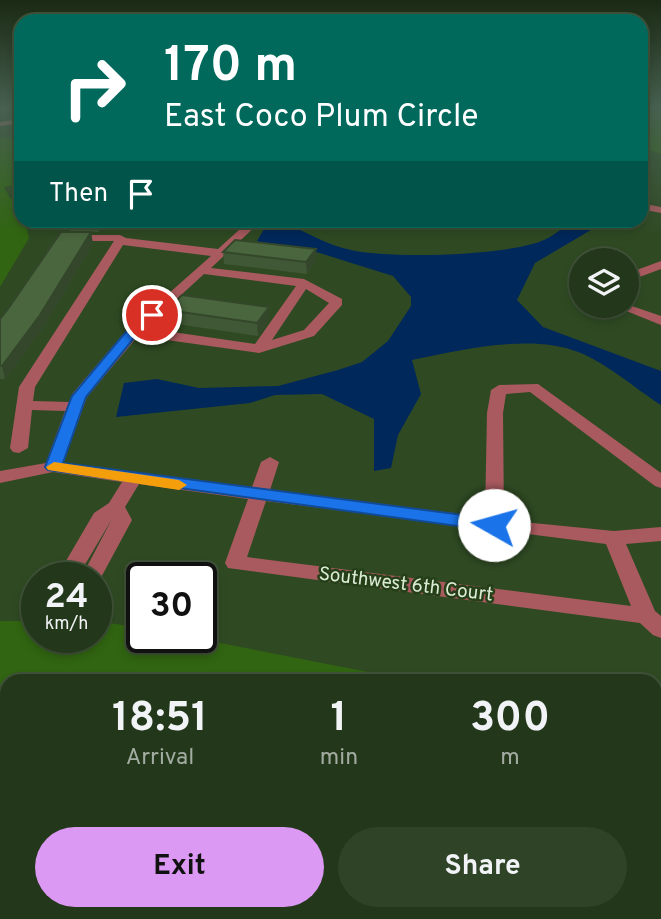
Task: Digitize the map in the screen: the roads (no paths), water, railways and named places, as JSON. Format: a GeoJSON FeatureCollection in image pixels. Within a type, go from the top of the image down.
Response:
{"type":"FeatureCollection","features":[{"type":"Feature","properties":{"kind":"street"},"geometry":{"type":"LineString","coordinates":[[53,467],[79,396],[135,331],[248,228]]}},
{"type":"Feature","properties":{"kind":"street"},"geometry":{"type":"LineString","coordinates":[[65,239],[120,238],[120,241],[218,253]]}},
{"type":"Feature","properties":{"kind":"street"},"geometry":{"type":"LineString","coordinates":[[19,448],[27,387],[120,241]]}},
{"type":"Feature","properties":{"kind":"street"},"geometry":{"type":"LineString","coordinates":[[639,273],[661,265]]}},
{"type":"Feature","properties":{"kind":"street"},"geometry":{"type":"LineString","coordinates":[[135,331],[260,349],[309,333],[337,302],[304,283],[201,270]]}},
{"type":"Feature","properties":{"kind":"street"},"geometry":{"type":"LineString","coordinates":[[260,349],[304,283]]}},
{"type":"Feature","properties":{"kind":"street"},"geometry":{"type":"LineString","coordinates":[[639,313],[661,321]]}},
{"type":"Feature","properties":{"kind":"street"},"geometry":{"type":"LineString","coordinates":[[494,525],[495,413],[499,390],[533,387],[661,482]]}},
{"type":"Feature","properties":{"kind":"street"},"geometry":{"type":"LineString","coordinates":[[25,405],[75,407]]}},
{"type":"Feature","properties":{"kind":"street"},"geometry":{"type":"LineString","coordinates":[[257,496],[270,462]]}},
{"type":"Feature","properties":{"kind":"street"},"geometry":{"type":"LineString","coordinates":[[0,477],[53,467],[257,496],[494,525],[614,538],[661,534]]}},
{"type":"Feature","properties":{"kind":"street"},"geometry":{"type":"LineString","coordinates":[[75,562],[102,517],[116,507],[133,478]]}},
{"type":"Feature","properties":{"kind":"street","name":"Southwest 6th Court"},"geometry":{"type":"LineString","coordinates":[[257,496],[235,563],[654,622]]}},
{"type":"Feature","properties":{"kind":"street"},"geometry":{"type":"LineString","coordinates":[[100,562],[122,520],[116,507]]}},
{"type":"Feature","properties":{"kind":"street"},"geometry":{"type":"LineString","coordinates":[[614,538],[654,622]]}},
{"type":"Feature","properties":{"kind":"water"},"geometry":{"type":"Polygon","coordinates":[[[295,228],[333,245],[369,253],[420,255],[504,250],[544,240],[563,228],[594,228],[535,263],[517,300],[543,327],[661,371],[661,405],[588,356],[560,346],[518,344],[473,348],[412,360],[421,394],[398,435],[391,468],[374,471],[374,419],[322,394],[275,395],[250,403],[116,417],[124,383],[157,379],[199,388],[278,386],[362,362],[388,341],[411,306],[411,297],[393,276],[310,250],[263,245],[257,241],[264,229],[295,228]]]}}]}
